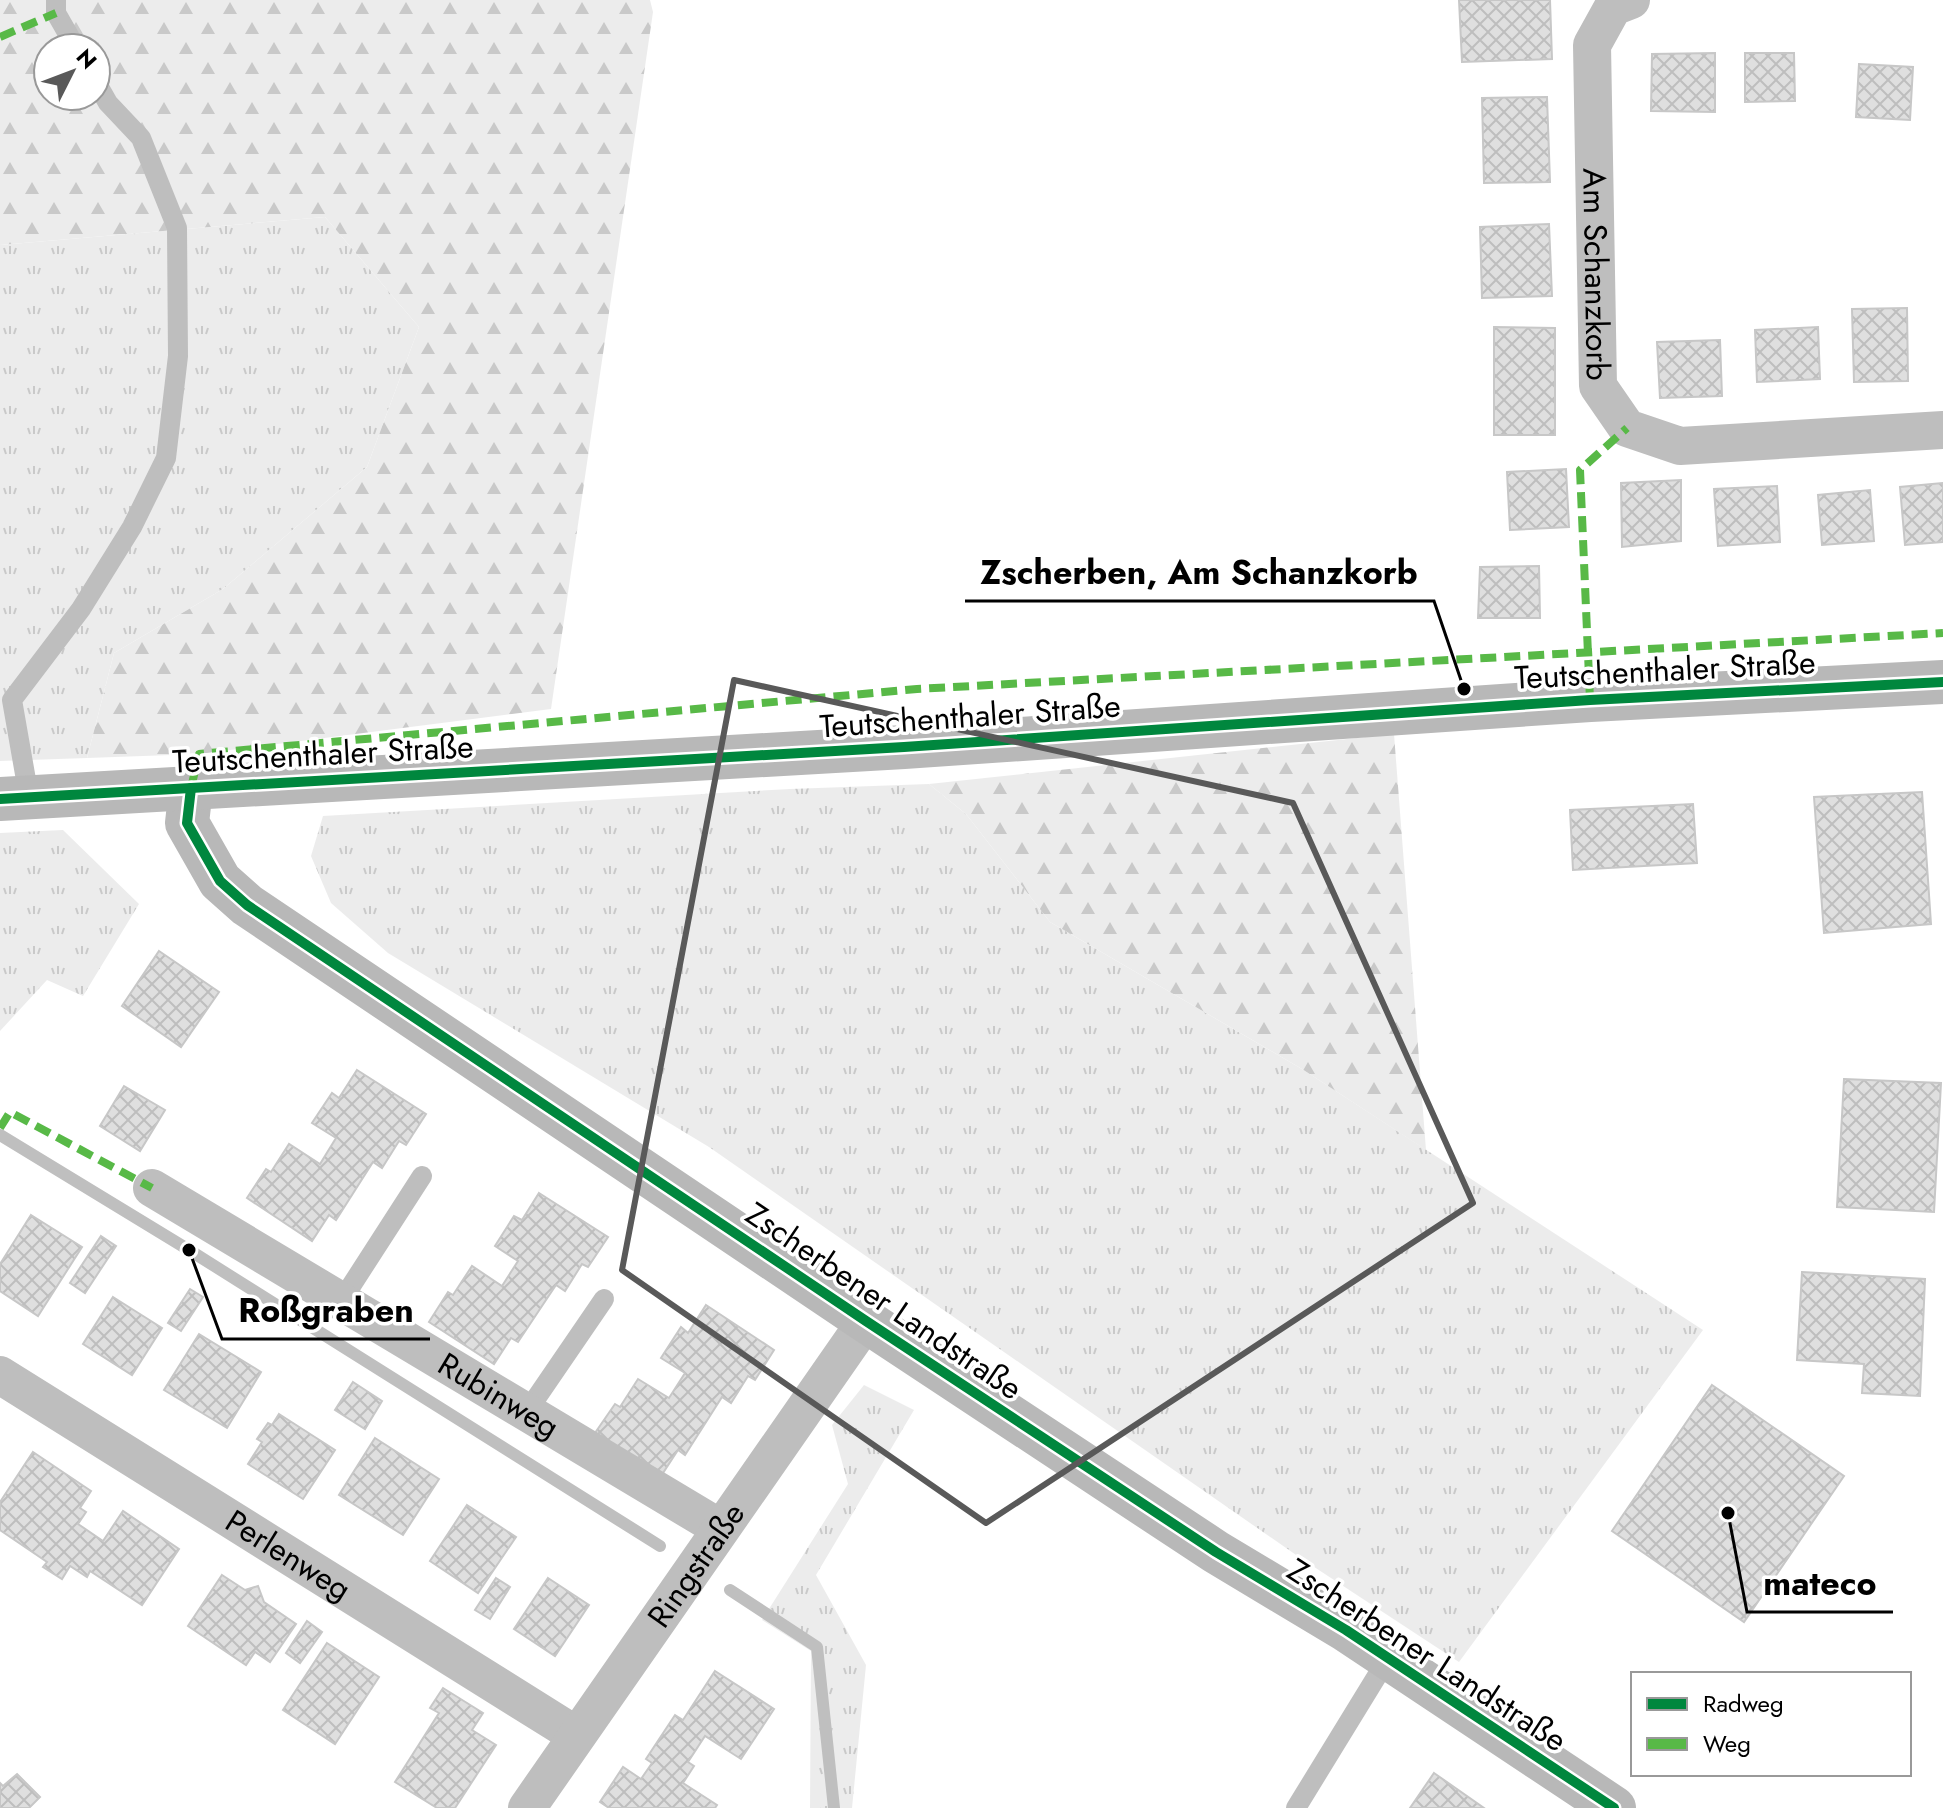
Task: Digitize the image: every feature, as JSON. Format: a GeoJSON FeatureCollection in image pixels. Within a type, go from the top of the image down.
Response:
{"type":"FeatureCollection","features":[{"type":"Feature","properties":{"kind":"street","name":"Am Schanzkorb"},"geometry":{"type":"LineString","coordinates":[[1616,2],[1592,45],[1598,386],[1627,428],[1680,446],[1943,430]]}},
{"type":"Feature","properties":{"kind":"street","name":"Teutschenthaler Straße"},"geometry":{"type":"LineString","coordinates":[[14,798],[888,748],[1563,701],[1943,682]]}},
{"type":"Feature","properties":{"kind":"street","name":"Zscherbener Landstraße"},"geometry":{"type":"LineString","coordinates":[[191,788],[187,823],[220,881],[247,905],[866,1321],[1614,1808]]}},
{"type":"Feature","properties":{"kind":"street","name":"Rubinweg"},"geometry":{"type":"LineString","coordinates":[[152,1188],[720,1528]]}},
{"type":"Feature","properties":{"kind":"street","name":"Ringstraße"},"geometry":{"type":"LineString","coordinates":[[527,1808],[866,1321]]}},
{"type":"Feature","properties":{"kind":"street","name":"Perlenweg"},"geometry":{"type":"LineString","coordinates":[[0,1375],[576,1735]]}},
{"type":"Feature","properties":{"kind":"lane"},"geometry":{"type":"LineString","coordinates":[[56,0],[56,13],[67,32]]}},
{"type":"Feature","properties":{"kind":"lane"},"geometry":{"type":"LineString","coordinates":[[14,798],[12,700],[81,609],[132,527],[166,458],[178,356],[177,228],[141,138],[112,107]]}},
{"type":"Feature","properties":{"kind":"lane"},"geometry":{"type":"LineString","coordinates":[[342,1300],[422,1176]]}},
{"type":"Feature","properties":{"kind":"lane"},"geometry":{"type":"LineString","coordinates":[[526,1413],[604,1299]]}},
{"type":"Feature","properties":{"kind":"lane"},"geometry":{"type":"LineString","coordinates":[[1296,1808],[1388,1658]]}},
{"type":"Feature","properties":{"kind":"highlighted area"},"geometry":{"type":"Polygon","coordinates":[[[734,680],[1293,803],[1473,1203],[986,1523],[622,1270],[734,680]]]}},
{"type":"Feature","properties":{"kind":"green space"},"geometry":{"type":"Polygon","coordinates":[[[0,0],[650,0],[653,12],[551,709],[199,754],[87,758],[114,653],[223,589],[367,467],[419,327],[325,217],[0,245],[0,0]]]}},
{"type":"Feature","properties":{"kind":"green space"},"geometry":{"type":"Polygon","coordinates":[[[325,217],[419,327],[367,467],[223,589],[114,653],[87,758],[0,761],[0,245],[325,217]]]}},
{"type":"Feature","properties":{"kind":"green space"},"geometry":{"type":"Polygon","coordinates":[[[1394,734],[1426,1150],[1302,1069],[1050,922],[966,814],[929,784],[1394,734]]]}},
{"type":"Feature","properties":{"kind":"green space"},"geometry":{"type":"Polygon","coordinates":[[[929,784],[966,814],[1050,922],[1302,1069],[1703,1330],[1459,1662],[1299,1557],[709,1147],[388,953],[331,903],[311,856],[323,816],[929,784]]]}},
{"type":"Feature","properties":{"kind":"green space"},"geometry":{"type":"Polygon","coordinates":[[[63,830],[139,904],[83,996],[47,980],[0,1031],[0,833],[63,830]]]}},
{"type":"Feature","properties":{"kind":"green space"},"geometry":{"type":"Polygon","coordinates":[[[864,1385],[914,1410],[816,1575],[866,1665],[852,1808],[810,1808],[811,1651],[762,1620],[848,1484],[832,1425],[864,1385]]]}},
{"type":"Feature","properties":{"kind":"building"},"geometry":{"type":"Polygon","coordinates":[[[1459,0],[1550,0],[1552,59],[1462,62],[1459,0]]]}},
{"type":"Feature","properties":{"kind":"building"},"geometry":{"type":"Polygon","coordinates":[[[1715,53],[1715,112],[1651,111],[1652,54],[1715,53]]]}},
{"type":"Feature","properties":{"kind":"building"},"geometry":{"type":"Polygon","coordinates":[[[1745,53],[1794,53],[1795,101],[1745,102],[1745,53]]]}},
{"type":"Feature","properties":{"kind":"building"},"geometry":{"type":"Polygon","coordinates":[[[1859,64],[1913,67],[1910,120],[1856,117],[1859,64]]]}},
{"type":"Feature","properties":{"kind":"building"},"geometry":{"type":"Polygon","coordinates":[[[1547,97],[1550,182],[1484,183],[1482,98],[1547,97]]]}},
{"type":"Feature","properties":{"kind":"building"},"geometry":{"type":"Polygon","coordinates":[[[1549,224],[1552,296],[1482,298],[1480,227],[1549,224]]]}},
{"type":"Feature","properties":{"kind":"building"},"geometry":{"type":"Polygon","coordinates":[[[1907,308],[1908,381],[1854,382],[1852,309],[1907,308]]]}},
{"type":"Feature","properties":{"kind":"building"},"geometry":{"type":"Polygon","coordinates":[[[1494,327],[1555,328],[1555,435],[1494,435],[1494,327]]]}},
{"type":"Feature","properties":{"kind":"building"},"geometry":{"type":"Polygon","coordinates":[[[1818,327],[1820,379],[1757,382],[1755,330],[1818,327]]]}},
{"type":"Feature","properties":{"kind":"building"},"geometry":{"type":"Polygon","coordinates":[[[1720,340],[1722,396],[1660,398],[1657,342],[1720,340]]]}},
{"type":"Feature","properties":{"kind":"building"},"geometry":{"type":"Polygon","coordinates":[[[1566,469],[1569,527],[1510,530],[1507,472],[1566,469]]]}},
{"type":"Feature","properties":{"kind":"building"},"geometry":{"type":"Polygon","coordinates":[[[1681,480],[1681,541],[1622,547],[1621,483],[1681,480]]]}},
{"type":"Feature","properties":{"kind":"building"},"geometry":{"type":"Polygon","coordinates":[[[1943,483],[1943,542],[1905,545],[1900,487],[1943,483]]]}},
{"type":"Feature","properties":{"kind":"building"},"geometry":{"type":"Polygon","coordinates":[[[1777,486],[1780,542],[1718,546],[1714,489],[1777,486]]]}},
{"type":"Feature","properties":{"kind":"building"},"geometry":{"type":"Polygon","coordinates":[[[1870,490],[1874,541],[1822,545],[1818,495],[1870,490]]]}},
{"type":"Feature","properties":{"kind":"building"},"geometry":{"type":"Polygon","coordinates":[[[1539,566],[1540,618],[1478,618],[1480,567],[1539,566]]]}},
{"type":"Feature","properties":{"kind":"building"},"geometry":{"type":"Polygon","coordinates":[[[1922,792],[1931,924],[1824,933],[1814,797],[1922,792]]]}},
{"type":"Feature","properties":{"kind":"building"},"geometry":{"type":"Polygon","coordinates":[[[1693,804],[1697,863],[1573,870],[1570,810],[1693,804]]]}},
{"type":"Feature","properties":{"kind":"building"},"geometry":{"type":"Polygon","coordinates":[[[159,951],[219,992],[181,1047],[122,1006],[159,951]]]}},
{"type":"Feature","properties":{"kind":"building"},"geometry":{"type":"Polygon","coordinates":[[[357,1070],[426,1114],[406,1145],[399,1141],[382,1168],[373,1162],[336,1220],[329,1215],[312,1241],[247,1198],[266,1169],[271,1172],[289,1144],[320,1164],[336,1138],[312,1123],[332,1093],[339,1098],[357,1070]]]}},
{"type":"Feature","properties":{"kind":"building"},"geometry":{"type":"Polygon","coordinates":[[[1844,1079],[1941,1083],[1934,1212],[1837,1207],[1844,1079]]]}},
{"type":"Feature","properties":{"kind":"building"},"geometry":{"type":"Polygon","coordinates":[[[124,1086],[165,1110],[140,1151],[100,1126],[124,1086]]]}},
{"type":"Feature","properties":{"kind":"building"},"geometry":{"type":"Polygon","coordinates":[[[539,1193],[608,1237],[588,1267],[582,1264],[565,1291],[556,1285],[518,1342],[511,1338],[494,1364],[429,1322],[448,1292],[453,1295],[472,1266],[502,1286],[518,1261],[495,1246],[514,1216],[522,1220],[539,1193]]]}},
{"type":"Feature","properties":{"kind":"building"},"geometry":{"type":"Polygon","coordinates":[[[31,1215],[82,1247],[38,1316],[0,1291],[0,1264],[31,1215]]]}},
{"type":"Feature","properties":{"kind":"building"},"geometry":{"type":"Polygon","coordinates":[[[101,1236],[116,1246],[85,1293],[70,1283],[101,1236]]]}},
{"type":"Feature","properties":{"kind":"building"},"geometry":{"type":"Polygon","coordinates":[[[1802,1272],[1925,1279],[1920,1396],[1862,1393],[1864,1364],[1797,1360],[1802,1272]]]}},
{"type":"Feature","properties":{"kind":"building"},"geometry":{"type":"Polygon","coordinates":[[[190,1289],[203,1297],[181,1331],[168,1323],[190,1289]]]}},
{"type":"Feature","properties":{"kind":"building"},"geometry":{"type":"Polygon","coordinates":[[[113,1297],[162,1328],[132,1375],[83,1344],[113,1297]]]}},
{"type":"Feature","properties":{"kind":"building"},"geometry":{"type":"Polygon","coordinates":[[[706,1305],[774,1350],[755,1380],[748,1376],[731,1403],[722,1397],[685,1455],[678,1450],[661,1476],[595,1433],[615,1404],[620,1407],[638,1379],[669,1398],[685,1373],[661,1358],[681,1327],[688,1333],[706,1305]]]}},
{"type":"Feature","properties":{"kind":"building"},"geometry":{"type":"Polygon","coordinates":[[[199,1334],[261,1372],[227,1428],[164,1390],[199,1334]]]}},
{"type":"Feature","properties":{"kind":"building"},"geometry":{"type":"Polygon","coordinates":[[[353,1382],[382,1401],[365,1429],[335,1410],[353,1382]]]}},
{"type":"Feature","properties":{"kind":"building"},"geometry":{"type":"Polygon","coordinates":[[[1712,1385],[1844,1476],[1744,1622],[1612,1531],[1712,1385]]]}},
{"type":"Feature","properties":{"kind":"building"},"geometry":{"type":"Polygon","coordinates":[[[279,1414],[335,1450],[303,1499],[248,1464],[262,1442],[257,1439],[279,1414]]]}},
{"type":"Feature","properties":{"kind":"building"},"geometry":{"type":"Polygon","coordinates":[[[375,1438],[439,1479],[403,1535],[339,1495],[375,1438]]]}},
{"type":"Feature","properties":{"kind":"building"},"geometry":{"type":"Polygon","coordinates":[[[33,1452],[91,1491],[80,1508],[86,1512],[78,1524],[103,1541],[123,1511],[179,1549],[142,1605],[90,1571],[87,1577],[70,1566],[62,1579],[43,1567],[47,1562],[0,1530],[0,1502],[33,1452]]]}},
{"type":"Feature","properties":{"kind":"building"},"geometry":{"type":"Polygon","coordinates":[[[467,1505],[516,1537],[478,1593],[430,1561],[467,1505]]]}},
{"type":"Feature","properties":{"kind":"building"},"geometry":{"type":"Polygon","coordinates":[[[222,1575],[245,1590],[258,1586],[264,1602],[296,1624],[270,1662],[255,1652],[246,1665],[188,1626],[222,1575]]]}},
{"type":"Feature","properties":{"kind":"building"},"geometry":{"type":"Polygon","coordinates":[[[496,1578],[510,1587],[490,1619],[475,1610],[496,1578]]]}},
{"type":"Feature","properties":{"kind":"building"},"geometry":{"type":"Polygon","coordinates":[[[548,1578],[589,1605],[555,1656],[514,1629],[548,1578]]]}},
{"type":"Feature","properties":{"kind":"building"},"geometry":{"type":"Polygon","coordinates":[[[307,1621],[322,1632],[300,1663],[286,1653],[307,1621]]]}},
{"type":"Feature","properties":{"kind":"building"},"geometry":{"type":"Polygon","coordinates":[[[327,1643],[379,1677],[335,1744],[283,1710],[327,1643]]]}},
{"type":"Feature","properties":{"kind":"building"},"geometry":{"type":"Polygon","coordinates":[[[715,1671],[774,1709],[741,1759],[705,1736],[688,1762],[694,1766],[683,1783],[717,1805],[715,1808],[609,1808],[600,1802],[623,1767],[641,1779],[652,1763],[646,1759],[675,1715],[683,1720],[715,1671]]]}},
{"type":"Feature","properties":{"kind":"building"},"geometry":{"type":"Polygon","coordinates":[[[443,1688],[483,1713],[472,1730],[496,1745],[455,1808],[437,1808],[395,1782],[439,1713],[430,1708],[443,1688]]]}},
{"type":"Feature","properties":{"kind":"building"},"geometry":{"type":"Polygon","coordinates":[[[1434,1773],[1484,1808],[1410,1808],[1434,1773]]]}},
{"type":"Feature","properties":{"kind":"building"},"geometry":{"type":"Polygon","coordinates":[[[17,1774],[40,1797],[29,1808],[0,1808],[0,1783],[3,1786],[17,1774]]]}},
{"type":"Feature","properties":{"kind":"waterway"},"geometry":{"type":"LineString","coordinates":[[0,1135],[660,1546]]}},
{"type":"Feature","properties":{"kind":"waterway"},"geometry":{"type":"LineString","coordinates":[[730,1590],[817,1647],[834,1808]]}},
{"type":"Feature","properties":{"kind":"marked path"},"geometry":{"type":"LineString","coordinates":[[0,37],[56,13]]}},
{"type":"Feature","properties":{"kind":"marked path"},"geometry":{"type":"LineString","coordinates":[[1590,700],[1580,470],[1627,428]]}},
{"type":"Feature","properties":{"kind":"marked path"},"geometry":{"type":"LineString","coordinates":[[191,788],[199,754],[917,689],[1943,633]]}},
{"type":"Feature","properties":{"kind":"marked path"},"geometry":{"type":"LineString","coordinates":[[0,1128],[10,1112],[152,1188]]}},
{"type":"Feature","properties":{"kind":"cycle path"},"geometry":{"type":"LineString","coordinates":[[0,799],[904,747],[1590,700],[1943,682]]}},
{"type":"Feature","properties":{"kind":"cycle path"},"geometry":{"type":"LineString","coordinates":[[191,788],[187,823],[220,881],[247,905],[866,1321],[1216,1552],[1346,1630],[1614,1808]]}},
{"type":"Feature","properties":{"kind":"place","name":"Zscherben, Am Schanzkorb"},"geometry":{"type":"Point","coordinates":[1464,689]}},
{"type":"Feature","properties":{"kind":"place","name":"Roßgraben"},"geometry":{"type":"Point","coordinates":[189,1250]}},
{"type":"Feature","properties":{"kind":"place","name":"mateco"},"geometry":{"type":"Point","coordinates":[1728,1513]}}]}
